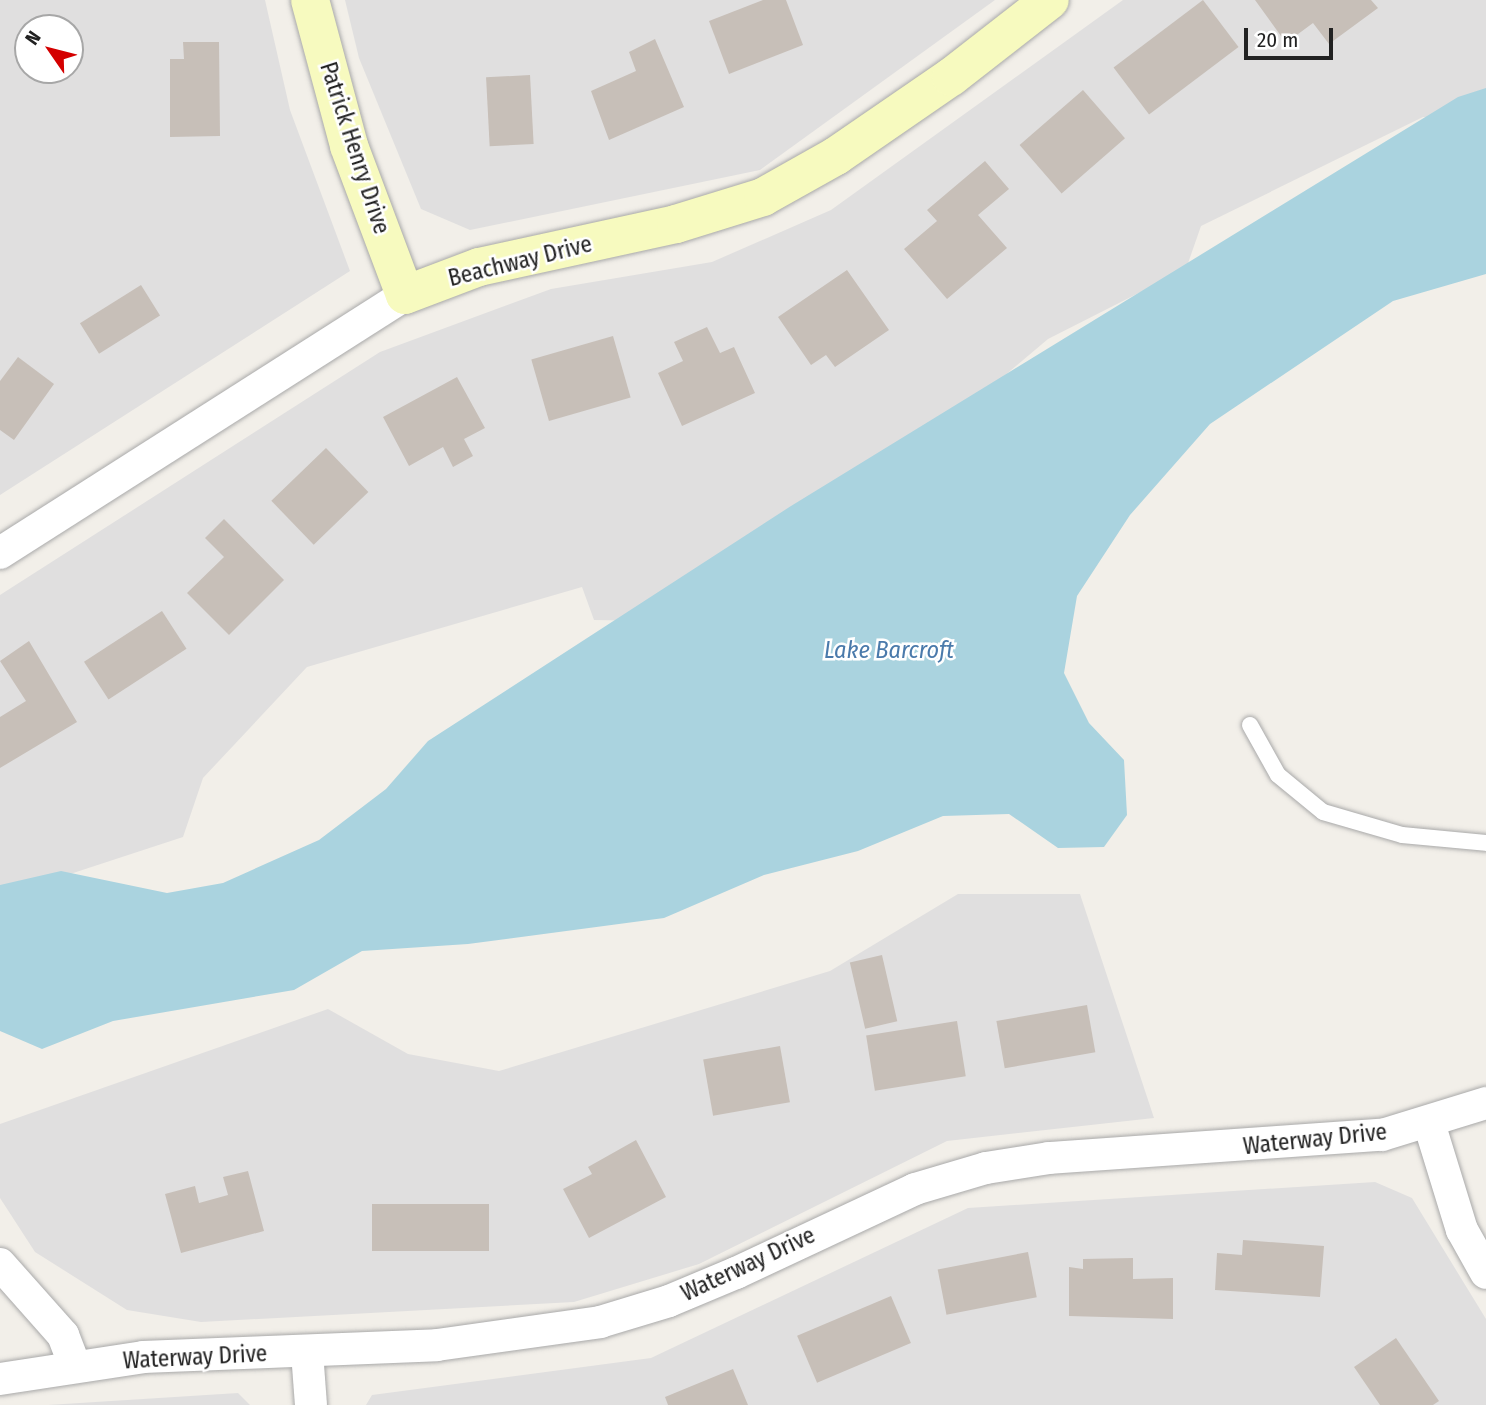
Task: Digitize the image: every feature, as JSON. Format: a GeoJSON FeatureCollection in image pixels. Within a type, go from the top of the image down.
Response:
{"type":"FeatureCollection","features":[{"type":"Feature","properties":{"kind":"street","name":"Patrick Henry Drive"},"geometry":{"type":"LineString","coordinates":[[310,0],[349,146],[405,295]]}},
{"type":"Feature","properties":{"kind":"street","name":"Beachway Drive"},"geometry":{"type":"LineString","coordinates":[[0,553],[405,295],[479,267],[676,224],[763,197],[859,140],[1051,0]]}},
{"type":"Feature","properties":{"kind":"street","name":"Waterway Drive"},"geometry":{"type":"LineString","coordinates":[[0,1379],[143,1357],[436,1345],[600,1322],[669,1301],[736,1273],[915,1189],[986,1168],[1049,1158],[1329,1140],[1429,1123],[1486,1103]]}},
{"type":"Feature","properties":{"kind":"street"},"geometry":{"type":"LineString","coordinates":[[1429,1123],[1462,1230],[1486,1273]]}},
{"type":"Feature","properties":{"kind":"street"},"geometry":{"type":"LineString","coordinates":[[0,1264],[63,1335],[75,1366]]}},
{"type":"Feature","properties":{"kind":"street"},"geometry":{"type":"LineString","coordinates":[[307,1352],[312,1405]]}},
{"type":"Feature","properties":{"kind":"lane"},"geometry":{"type":"LineString","coordinates":[[1250,725],[1278,775],[1323,812],[1402,835],[1486,843]]}},
{"type":"Feature","properties":{"kind":"shaded area"},"geometry":{"type":"Polygon","coordinates":[[[0,0],[265,0],[290,110],[350,271],[0,495],[0,0]]]}},
{"type":"Feature","properties":{"kind":"shaded area"},"geometry":{"type":"Polygon","coordinates":[[[345,0],[995,0],[760,170],[470,230],[421,209],[359,58],[345,0]]]}},
{"type":"Feature","properties":{"kind":"shaded area"},"geometry":{"type":"Polygon","coordinates":[[[1123,0],[1486,0],[1486,109],[1473,118],[1423,117],[1201,226],[1186,269],[1048,339],[907,458],[656,621],[594,620],[582,587],[307,667],[203,778],[183,837],[0,897],[0,595],[380,352],[551,289],[712,262],[831,210],[1123,0]]]}},
{"type":"Feature","properties":{"kind":"shaded area"},"geometry":{"type":"Polygon","coordinates":[[[958,894],[1080,894],[1154,1118],[947,1141],[699,1264],[574,1302],[201,1322],[127,1310],[35,1252],[0,1198],[0,1124],[328,1009],[408,1054],[499,1071],[830,971],[958,894]]]}},
{"type":"Feature","properties":{"kind":"shaded area"},"geometry":{"type":"Polygon","coordinates":[[[1375,1182],[1412,1198],[1486,1319],[1486,1405],[366,1405],[372,1395],[651,1358],[968,1208],[1375,1182]]]}},
{"type":"Feature","properties":{"kind":"shaded area"},"geometry":{"type":"Polygon","coordinates":[[[238,1393],[250,1405],[48,1405],[238,1393]]]}},
{"type":"Feature","properties":{"kind":"water","name":"Lake Barcroft"},"geometry":{"type":"Polygon","coordinates":[[[1486,88],[1486,274],[1393,301],[1210,424],[1130,515],[1077,596],[1064,673],[1089,723],[1124,760],[1127,815],[1104,847],[1058,848],[1009,814],[943,816],[858,851],[764,875],[664,918],[468,944],[362,951],[294,990],[113,1021],[42,1049],[0,1031],[0,885],[61,871],[167,893],[223,883],[319,840],[386,789],[428,741],[791,506],[1458,97],[1486,88]]]}},
{"type":"Feature","properties":{"kind":"building"},"geometry":{"type":"Polygon","coordinates":[[[763,0],[786,0],[803,45],[729,74],[709,21],[763,0]]]}},
{"type":"Feature","properties":{"kind":"building"},"geometry":{"type":"Polygon","coordinates":[[[1203,0],[1239,47],[1149,115],[1114,67],[1203,0]]]}},
{"type":"Feature","properties":{"kind":"building"},"geometry":{"type":"Polygon","coordinates":[[[1255,0],[1371,0],[1378,8],[1329,44],[1313,23],[1286,43],[1255,0]]]}},
{"type":"Feature","properties":{"kind":"building"},"geometry":{"type":"Polygon","coordinates":[[[655,39],[684,107],[609,140],[591,91],[636,71],[629,52],[655,39]]]}},
{"type":"Feature","properties":{"kind":"building"},"geometry":{"type":"Polygon","coordinates":[[[183,42],[219,42],[220,136],[170,137],[170,59],[184,59],[183,42]]]}},
{"type":"Feature","properties":{"kind":"building"},"geometry":{"type":"Polygon","coordinates":[[[530,75],[534,144],[490,146],[486,77],[530,75]]]}},
{"type":"Feature","properties":{"kind":"building"},"geometry":{"type":"Polygon","coordinates":[[[1083,90],[1125,138],[1062,193],[1020,145],[1083,90]]]}},
{"type":"Feature","properties":{"kind":"building"},"geometry":{"type":"Polygon","coordinates":[[[985,161],[1009,189],[978,215],[1007,248],[947,299],[904,249],[937,221],[927,210],[985,161]]]}},
{"type":"Feature","properties":{"kind":"building"},"geometry":{"type":"Polygon","coordinates":[[[847,270],[889,330],[835,367],[826,355],[811,365],[778,317],[847,270]]]}},
{"type":"Feature","properties":{"kind":"building"},"geometry":{"type":"Polygon","coordinates":[[[141,285],[160,316],[99,354],[80,323],[141,285]]]}},
{"type":"Feature","properties":{"kind":"building"},"geometry":{"type":"Polygon","coordinates":[[[707,327],[720,353],[734,347],[755,393],[682,426],[658,373],[683,361],[674,342],[707,327]]]}},
{"type":"Feature","properties":{"kind":"building"},"geometry":{"type":"Polygon","coordinates":[[[613,336],[631,398],[549,421],[531,359],[613,336]]]}},
{"type":"Feature","properties":{"kind":"building"},"geometry":{"type":"Polygon","coordinates":[[[18,357],[54,384],[14,440],[0,430],[0,381],[18,357]]]}},
{"type":"Feature","properties":{"kind":"building"},"geometry":{"type":"Polygon","coordinates":[[[457,377],[485,428],[464,439],[473,456],[453,467],[443,447],[409,466],[383,417],[457,377]]]}},
{"type":"Feature","properties":{"kind":"building"},"geometry":{"type":"Polygon","coordinates":[[[326,448],[368,492],[314,545],[271,501],[326,448]]]}},
{"type":"Feature","properties":{"kind":"building"},"geometry":{"type":"Polygon","coordinates":[[[224,519],[284,580],[229,635],[187,593],[224,557],[205,538],[224,519]]]}},
{"type":"Feature","properties":{"kind":"building"},"geometry":{"type":"Polygon","coordinates":[[[162,611],[187,649],[109,699],[84,662],[162,611]]]}},
{"type":"Feature","properties":{"kind":"building"},"geometry":{"type":"Polygon","coordinates":[[[29,641],[77,722],[0,768],[0,717],[26,701],[0,661],[29,641]]]}},
{"type":"Feature","properties":{"kind":"building"},"geometry":{"type":"Polygon","coordinates":[[[882,955],[897,1021],[865,1029],[850,962],[882,955]]]}},
{"type":"Feature","properties":{"kind":"building"},"geometry":{"type":"Polygon","coordinates":[[[1087,1005],[1095,1052],[1005,1068],[996,1021],[1087,1005]]]}},
{"type":"Feature","properties":{"kind":"building"},"geometry":{"type":"Polygon","coordinates":[[[957,1021],[966,1076],[875,1091],[866,1035],[957,1021]]]}},
{"type":"Feature","properties":{"kind":"building"},"geometry":{"type":"Polygon","coordinates":[[[780,1046],[790,1102],[713,1116],[703,1060],[780,1046]]]}},
{"type":"Feature","properties":{"kind":"building"},"geometry":{"type":"Polygon","coordinates":[[[636,1140],[666,1197],[589,1238],[563,1189],[592,1174],[588,1167],[636,1140]]]}},
{"type":"Feature","properties":{"kind":"building"},"geometry":{"type":"Polygon","coordinates":[[[248,1171],[264,1231],[181,1253],[165,1194],[195,1186],[199,1203],[228,1195],[223,1177],[248,1171]]]}},
{"type":"Feature","properties":{"kind":"building"},"geometry":{"type":"Polygon","coordinates":[[[372,1204],[489,1204],[489,1251],[372,1251],[372,1204]]]}},
{"type":"Feature","properties":{"kind":"building"},"geometry":{"type":"Polygon","coordinates":[[[1243,1240],[1324,1246],[1320,1297],[1215,1290],[1217,1253],[1242,1255],[1243,1240]]]}},
{"type":"Feature","properties":{"kind":"building"},"geometry":{"type":"Polygon","coordinates":[[[1028,1252],[1037,1297],[946,1315],[938,1270],[1028,1252]]]}},
{"type":"Feature","properties":{"kind":"building"},"geometry":{"type":"Polygon","coordinates":[[[1133,1258],[1133,1279],[1173,1278],[1173,1319],[1069,1316],[1069,1267],[1083,1269],[1083,1259],[1133,1258]]]}},
{"type":"Feature","properties":{"kind":"building"},"geometry":{"type":"Polygon","coordinates":[[[891,1296],[911,1343],[817,1383],[797,1336],[891,1296]]]}},
{"type":"Feature","properties":{"kind":"building"},"geometry":{"type":"Polygon","coordinates":[[[1396,1338],[1439,1401],[1433,1405],[1380,1405],[1354,1367],[1396,1338]]]}},
{"type":"Feature","properties":{"kind":"building"},"geometry":{"type":"Polygon","coordinates":[[[733,1369],[748,1405],[668,1405],[665,1397],[733,1369]]]}}]}
